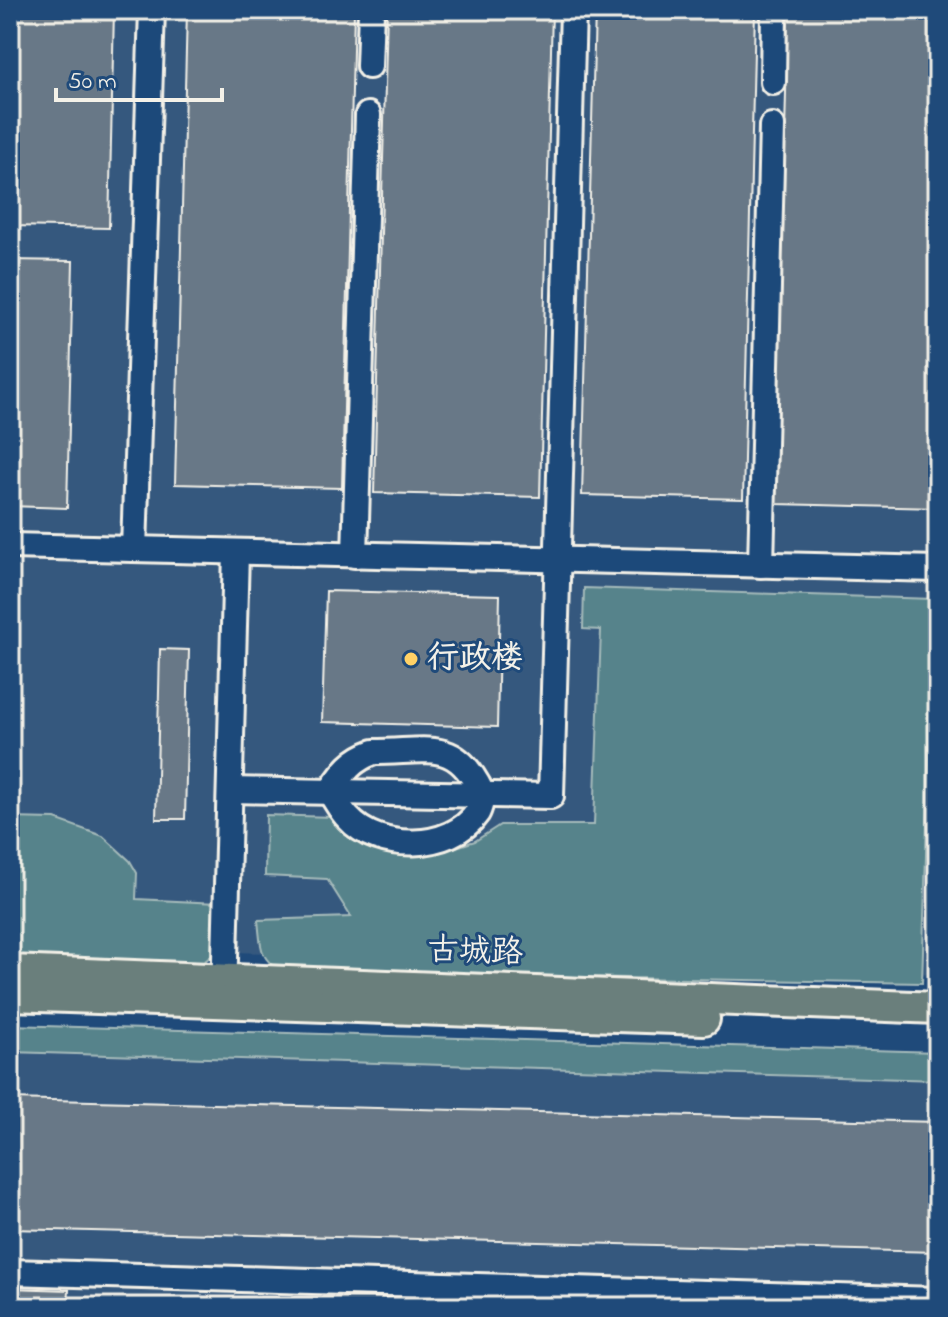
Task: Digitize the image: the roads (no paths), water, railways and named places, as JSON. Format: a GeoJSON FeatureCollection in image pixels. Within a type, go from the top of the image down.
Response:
{"type":"FeatureCollection","features":[{"type":"Feature","properties":{"kind":"main road","name":"古城路"},"geometry":{"type":"LineString","coordinates":[[10,971],[224,991],[938,1027]]}},
{"type":"Feature","properties":{"kind":"main road","name":"古城路"},"geometry":{"type":"LineString","coordinates":[[10,995],[224,991],[938,1008]]}},
{"type":"Feature","properties":{"kind":"lane"},"geometry":{"type":"LineString","coordinates":[[134,549],[152,10]]}},
{"type":"Feature","properties":{"kind":"lane"},"geometry":{"type":"LineString","coordinates":[[369,66],[371,10]]}},
{"type":"Feature","properties":{"kind":"lane"},"geometry":{"type":"LineString","coordinates":[[230,790],[551,796],[573,10]]}},
{"type":"Feature","properties":{"kind":"lane"},"geometry":{"type":"LineString","coordinates":[[773,82],[774,10]]}},
{"type":"Feature","properties":{"kind":"lane"},"geometry":{"type":"LineString","coordinates":[[355,555],[368,115]]}},
{"type":"Feature","properties":{"kind":"lane"},"geometry":{"type":"LineString","coordinates":[[761,565],[772,126]]}},
{"type":"Feature","properties":{"kind":"lane"},"geometry":{"type":"LineString","coordinates":[[10,546],[938,569]]}},
{"type":"Feature","properties":{"kind":"lane"},"geometry":{"type":"LineString","coordinates":[[224,991],[236,552]]}},
{"type":"Feature","properties":{"kind":"lane"},"geometry":{"type":"LineString","coordinates":[[374,752],[448,752],[463,761],[473,773],[483,795],[477,812],[463,826],[444,838],[421,842],[389,840],[367,832],[348,820],[330,792],[357,758],[374,752]]}},
{"type":"Feature","properties":{"kind":"lane"},"geometry":{"type":"LineString","coordinates":[[10,1272],[938,1300]]}},
{"type":"Feature","properties":{"kind":"place","name":"行政楼"},"geometry":{"type":"Point","coordinates":[411,659]}}]}
